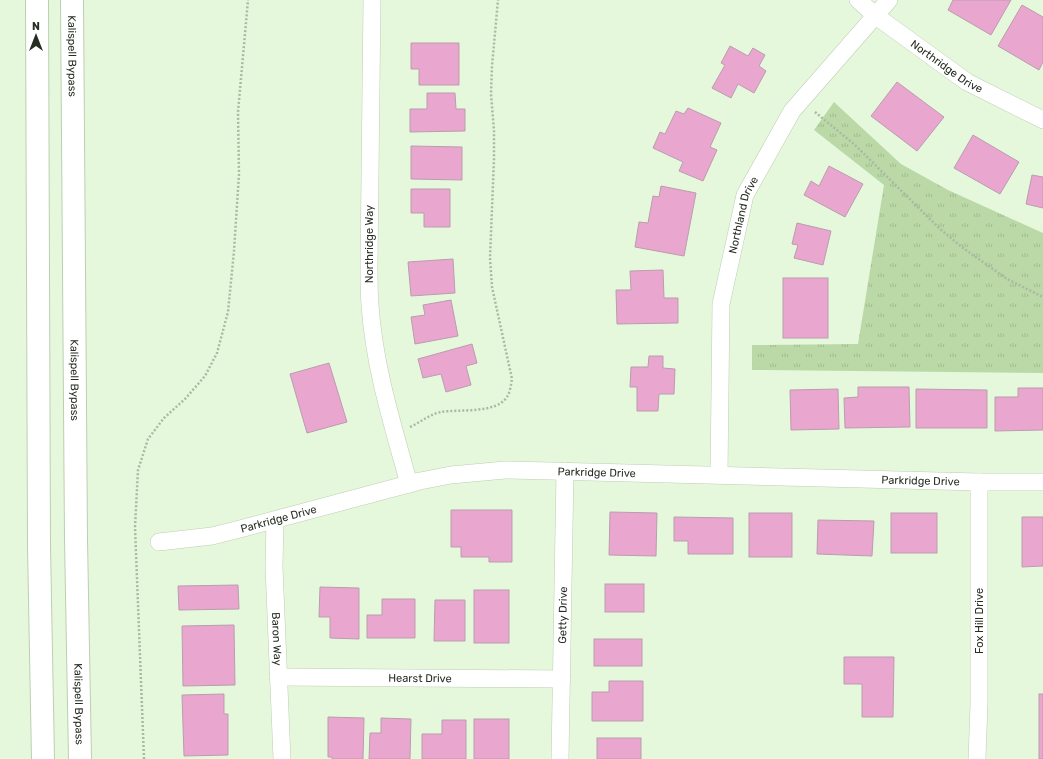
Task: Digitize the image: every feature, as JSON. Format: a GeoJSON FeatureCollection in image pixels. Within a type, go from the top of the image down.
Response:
{"type":"FeatureCollection","features":[{"type":"Feature","properties":{"kind":"highway"},"geometry":{"type":"LineString","coordinates":[[37,0],[38,546],[42,759]]}},
{"type":"Feature","properties":{"kind":"highway","name":"Kalispell Bypass"},"geometry":{"type":"LineString","coordinates":[[72,0],[76,539],[80,759]]}},
{"type":"Feature","properties":{"kind":"street","name":"Northridge Way"},"geometry":{"type":"LineString","coordinates":[[372,0],[369,257],[370,306],[376,351],[387,404],[409,484]]}},
{"type":"Feature","properties":{"kind":"street","name":"Northridge Drive"},"geometry":{"type":"LineString","coordinates":[[858,0],[876,16],[967,82],[1043,120]]}},
{"type":"Feature","properties":{"kind":"street","name":"Northland Drive"},"geometry":{"type":"LineString","coordinates":[[719,476],[721,304],[745,195],[792,110],[889,0]]}},
{"type":"Feature","properties":{"kind":"street","name":"Parkridge Drive"},"geometry":{"type":"LineString","coordinates":[[159,542],[212,536],[409,484],[451,475],[505,470],[979,482],[1043,482]]}},
{"type":"Feature","properties":{"kind":"street","name":"Getty Drive"},"geometry":{"type":"LineString","coordinates":[[560,759],[565,471]]}},
{"type":"Feature","properties":{"kind":"street","name":"Fox Hill Drive"},"geometry":{"type":"LineString","coordinates":[[977,759],[979,482]]}},
{"type":"Feature","properties":{"kind":"street","name":"Baron Way"},"geometry":{"type":"LineString","coordinates":[[276,520],[274,567],[282,759]]}},
{"type":"Feature","properties":{"kind":"street","name":"Hearst Drive"},"geometry":{"type":"LineString","coordinates":[[278,677],[562,679]]}},
{"type":"Feature","properties":{"kind":"path"},"geometry":{"type":"LineString","coordinates":[[144,759],[135,527],[138,470],[148,439],[164,418],[185,399],[205,376],[217,353],[228,312],[239,174],[238,112],[248,0]]}},
{"type":"Feature","properties":{"kind":"path"},"geometry":{"type":"LineString","coordinates":[[396,435],[440,412],[482,409],[494,406],[506,399],[509,393],[512,379],[492,287],[490,258],[494,159],[494,131],[491,94],[498,0]]}},
{"type":"Feature","properties":{"kind":"path"},"geometry":{"type":"LineString","coordinates":[[799,102],[834,126],[940,229],[963,248],[1007,279],[1043,297]]}},
{"type":"Feature","properties":{"kind":"green space"},"geometry":{"type":"Polygon","coordinates":[[[834,102],[901,164],[948,190],[1043,233],[1043,373],[752,370],[752,345],[858,344],[884,185],[814,130],[834,102]]]}},
{"type":"Feature","properties":{"kind":"building"},"geometry":{"type":"Polygon","coordinates":[[[953,0],[1011,0],[991,35],[948,10],[953,0]]]}},
{"type":"Feature","properties":{"kind":"building"},"geometry":{"type":"Polygon","coordinates":[[[1022,5],[1043,17],[1043,62],[1039,70],[998,46],[1022,5]]]}},
{"type":"Feature","properties":{"kind":"building"},"geometry":{"type":"Polygon","coordinates":[[[411,43],[459,43],[459,85],[419,85],[419,69],[411,69],[411,43]]]}},
{"type":"Feature","properties":{"kind":"building"},"geometry":{"type":"Polygon","coordinates":[[[730,46],[748,56],[753,48],[765,55],[759,66],[766,71],[754,93],[738,84],[731,98],[712,88],[725,65],[721,63],[730,46]]]}},
{"type":"Feature","properties":{"kind":"building"},"geometry":{"type":"Polygon","coordinates":[[[897,82],[944,117],[917,151],[871,116],[897,82]]]}},
{"type":"Feature","properties":{"kind":"building"},"geometry":{"type":"Polygon","coordinates":[[[427,93],[455,93],[456,109],[465,109],[465,131],[410,132],[410,109],[427,109],[427,93]]]}},
{"type":"Feature","properties":{"kind":"building"},"geometry":{"type":"Polygon","coordinates":[[[688,108],[721,123],[710,147],[717,150],[703,181],[679,171],[683,162],[653,148],[660,132],[665,134],[676,111],[684,114],[688,108]]]}},
{"type":"Feature","properties":{"kind":"building"},"geometry":{"type":"Polygon","coordinates":[[[973,135],[1019,162],[1000,194],[954,168],[973,135]]]}},
{"type":"Feature","properties":{"kind":"building"},"geometry":{"type":"Polygon","coordinates":[[[411,146],[462,147],[462,180],[411,179],[411,146]]]}},
{"type":"Feature","properties":{"kind":"building"},"geometry":{"type":"Polygon","coordinates":[[[829,166],[863,184],[845,217],[804,195],[811,181],[819,186],[829,166]]]}},
{"type":"Feature","properties":{"kind":"building"},"geometry":{"type":"Polygon","coordinates":[[[1032,175],[1043,177],[1043,208],[1026,204],[1032,175]]]}},
{"type":"Feature","properties":{"kind":"building"},"geometry":{"type":"Polygon","coordinates":[[[661,186],[696,193],[684,256],[635,247],[639,222],[648,223],[653,196],[659,197],[661,186]]]}},
{"type":"Feature","properties":{"kind":"building"},"geometry":{"type":"Polygon","coordinates":[[[411,189],[450,189],[450,227],[424,227],[424,213],[411,213],[411,189]]]}},
{"type":"Feature","properties":{"kind":"building"},"geometry":{"type":"Polygon","coordinates":[[[797,223],[831,231],[823,265],[794,258],[798,245],[792,244],[797,223]]]}},
{"type":"Feature","properties":{"kind":"building"},"geometry":{"type":"Polygon","coordinates":[[[453,259],[455,293],[411,296],[408,262],[453,259]]]}},
{"type":"Feature","properties":{"kind":"building"},"geometry":{"type":"Polygon","coordinates":[[[663,270],[664,298],[678,298],[678,323],[617,324],[616,290],[631,290],[630,271],[663,270]]]}},
{"type":"Feature","properties":{"kind":"building"},"geometry":{"type":"Polygon","coordinates":[[[783,278],[828,278],[828,338],[783,338],[783,278]]]}},
{"type":"Feature","properties":{"kind":"building"},"geometry":{"type":"Polygon","coordinates":[[[451,300],[458,336],[415,344],[411,317],[425,315],[423,305],[451,300]]]}},
{"type":"Feature","properties":{"kind":"building"},"geometry":{"type":"Polygon","coordinates":[[[472,344],[477,363],[466,366],[471,385],[446,392],[441,374],[423,378],[418,359],[472,344]]]}},
{"type":"Feature","properties":{"kind":"building"},"geometry":{"type":"Polygon","coordinates":[[[649,356],[663,356],[663,368],[675,369],[674,394],[659,394],[658,411],[637,411],[637,387],[630,387],[631,367],[648,367],[649,356]]]}},
{"type":"Feature","properties":{"kind":"building"},"geometry":{"type":"Polygon","coordinates":[[[329,363],[347,422],[307,433],[290,374],[329,363]]]}},
{"type":"Feature","properties":{"kind":"building"},"geometry":{"type":"Polygon","coordinates":[[[858,387],[909,387],[910,427],[845,428],[844,398],[858,397],[858,387]]]}},
{"type":"Feature","properties":{"kind":"building"},"geometry":{"type":"Polygon","coordinates":[[[1018,388],[1043,388],[1043,430],[995,431],[995,397],[1018,397],[1018,388]]]}},
{"type":"Feature","properties":{"kind":"building"},"geometry":{"type":"Polygon","coordinates":[[[838,389],[839,429],[791,430],[790,390],[838,389]]]}},
{"type":"Feature","properties":{"kind":"building"},"geometry":{"type":"Polygon","coordinates":[[[916,389],[987,390],[987,428],[916,428],[916,389]]]}},
{"type":"Feature","properties":{"kind":"building"},"geometry":{"type":"Polygon","coordinates":[[[451,510],[512,510],[512,562],[489,562],[489,557],[461,557],[461,547],[451,547],[451,510]]]}},
{"type":"Feature","properties":{"kind":"building"},"geometry":{"type":"Polygon","coordinates":[[[610,512],[657,513],[656,556],[609,555],[610,512]]]}},
{"type":"Feature","properties":{"kind":"building"},"geometry":{"type":"Polygon","coordinates":[[[749,513],[792,513],[792,557],[749,557],[749,513]]]}},
{"type":"Feature","properties":{"kind":"building"},"geometry":{"type":"Polygon","coordinates":[[[891,513],[937,513],[937,553],[891,553],[891,513]]]}},
{"type":"Feature","properties":{"kind":"building"},"geometry":{"type":"Polygon","coordinates":[[[674,517],[733,518],[733,554],[688,554],[688,541],[674,541],[674,517]]]}},
{"type":"Feature","properties":{"kind":"building"},"geometry":{"type":"Polygon","coordinates":[[[1022,517],[1043,517],[1043,566],[1022,567],[1022,517]]]}},
{"type":"Feature","properties":{"kind":"building"},"geometry":{"type":"Polygon","coordinates":[[[818,520],[874,521],[872,556],[817,554],[818,520]]]}},
{"type":"Feature","properties":{"kind":"building"},"geometry":{"type":"Polygon","coordinates":[[[605,584],[644,584],[644,612],[605,612],[605,584]]]}},
{"type":"Feature","properties":{"kind":"building"},"geometry":{"type":"Polygon","coordinates":[[[238,585],[239,609],[179,610],[178,586],[238,585]]]}},
{"type":"Feature","properties":{"kind":"building"},"geometry":{"type":"Polygon","coordinates":[[[320,587],[359,588],[359,639],[330,638],[330,617],[319,617],[320,587]]]}},
{"type":"Feature","properties":{"kind":"building"},"geometry":{"type":"Polygon","coordinates":[[[474,590],[509,590],[509,643],[474,643],[474,590]]]}},
{"type":"Feature","properties":{"kind":"building"},"geometry":{"type":"Polygon","coordinates":[[[382,599],[415,599],[415,638],[367,638],[367,615],[382,615],[382,599]]]}},
{"type":"Feature","properties":{"kind":"building"},"geometry":{"type":"Polygon","coordinates":[[[435,600],[465,600],[465,641],[434,641],[435,600]]]}},
{"type":"Feature","properties":{"kind":"building"},"geometry":{"type":"Polygon","coordinates":[[[234,625],[235,685],[183,686],[182,626],[234,625]]]}},
{"type":"Feature","properties":{"kind":"building"},"geometry":{"type":"Polygon","coordinates":[[[594,639],[642,639],[642,666],[594,666],[594,639]]]}},
{"type":"Feature","properties":{"kind":"building"},"geometry":{"type":"Polygon","coordinates":[[[844,657],[894,657],[893,717],[862,717],[862,684],[844,684],[844,657]]]}},
{"type":"Feature","properties":{"kind":"building"},"geometry":{"type":"Polygon","coordinates":[[[609,681],[643,681],[643,721],[592,721],[592,692],[609,692],[609,681]]]}},
{"type":"Feature","properties":{"kind":"building"},"geometry":{"type":"Polygon","coordinates":[[[224,694],[224,714],[228,714],[228,755],[184,756],[182,695],[224,694]]]}},
{"type":"Feature","properties":{"kind":"building"},"geometry":{"type":"Polygon","coordinates":[[[1039,694],[1043,694],[1043,759],[1039,759],[1039,694]]]}},
{"type":"Feature","properties":{"kind":"building"},"geometry":{"type":"Polygon","coordinates":[[[328,717],[364,718],[363,759],[332,759],[332,757],[328,757],[328,717]]]}},
{"type":"Feature","properties":{"kind":"building"},"geometry":{"type":"Polygon","coordinates":[[[381,718],[411,719],[410,759],[369,759],[370,733],[381,733],[381,718]]]}},
{"type":"Feature","properties":{"kind":"building"},"geometry":{"type":"Polygon","coordinates":[[[474,719],[509,719],[509,759],[474,759],[474,719]]]}},
{"type":"Feature","properties":{"kind":"building"},"geometry":{"type":"Polygon","coordinates":[[[442,720],[466,720],[466,759],[422,759],[422,734],[442,734],[442,720]]]}},
{"type":"Feature","properties":{"kind":"building"},"geometry":{"type":"Polygon","coordinates":[[[597,738],[641,738],[641,759],[597,759],[597,738]]]}}]}
